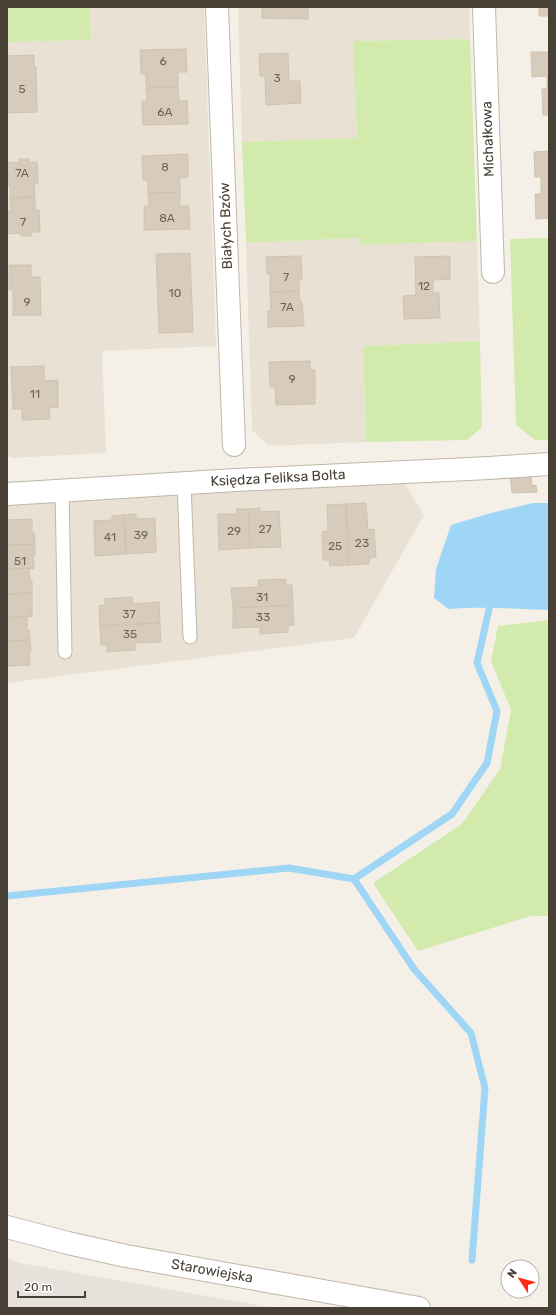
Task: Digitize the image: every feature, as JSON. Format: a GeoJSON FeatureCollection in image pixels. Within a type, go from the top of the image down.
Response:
{"type":"FeatureCollection","features":[{"type":"Feature","properties":{"kind":"street","name":"Białych Bzów"},"geometry":{"type":"LineString","coordinates":[[217,7],[234,446]]}},
{"type":"Feature","properties":{"kind":"street","name":"Michałkowa"},"geometry":{"type":"LineString","coordinates":[[484,7],[492,272]]}},
{"type":"Feature","properties":{"kind":"street","name":"Księdza Feliksa Bolta"},"geometry":{"type":"LineString","coordinates":[[7,494],[184,483],[549,464]]}},
{"type":"Feature","properties":{"kind":"street","name":"Starowiejska"},"geometry":{"type":"LineString","coordinates":[[7,1227],[126,1256],[336,1300],[419,1308]]}},
{"type":"Feature","properties":{"kind":"lane"},"geometry":{"type":"LineString","coordinates":[[184,483],[190,637]]}},
{"type":"Feature","properties":{"kind":"lane"},"geometry":{"type":"LineString","coordinates":[[62,490],[65,652]]}},
{"type":"Feature","properties":{"kind":"shaded area"},"geometry":{"type":"Polygon","coordinates":[[[90,7],[204,7],[216,346],[102,351],[106,453],[11,458],[7,454],[7,42],[91,40],[90,7]]]}},
{"type":"Feature","properties":{"kind":"shaded area"},"geometry":{"type":"Polygon","coordinates":[[[238,7],[469,7],[470,39],[354,41],[357,138],[242,142],[238,7]]]}},
{"type":"Feature","properties":{"kind":"shaded area"},"geometry":{"type":"Polygon","coordinates":[[[360,238],[360,245],[477,241],[480,341],[363,346],[366,442],[269,446],[252,430],[246,243],[360,238]]]}},
{"type":"Feature","properties":{"kind":"shaded area"},"geometry":{"type":"Polygon","coordinates":[[[404,482],[424,515],[354,638],[7,683],[7,501],[404,482]]]}},
{"type":"Feature","properties":{"kind":"shaded area"},"geometry":{"type":"Polygon","coordinates":[[[7,1258],[20,1263],[275,1308],[7,1308],[7,1258]]]}},
{"type":"Feature","properties":{"kind":"green space"},"geometry":{"type":"Polygon","coordinates":[[[7,7],[90,7],[91,40],[7,42],[7,7]]]}},
{"type":"Feature","properties":{"kind":"green space"},"geometry":{"type":"Polygon","coordinates":[[[470,39],[477,241],[360,245],[359,238],[246,243],[242,142],[357,138],[353,41],[470,39]]]}},
{"type":"Feature","properties":{"kind":"green space"},"geometry":{"type":"Polygon","coordinates":[[[549,238],[549,440],[535,440],[516,425],[510,239],[549,238]]]}},
{"type":"Feature","properties":{"kind":"green space"},"geometry":{"type":"Polygon","coordinates":[[[480,341],[482,427],[467,440],[366,442],[363,346],[480,341]]]}},
{"type":"Feature","properties":{"kind":"green space"},"geometry":{"type":"Polygon","coordinates":[[[549,620],[549,916],[531,916],[418,951],[373,883],[462,824],[500,769],[511,710],[491,661],[498,626],[549,620]]]}},
{"type":"Feature","properties":{"kind":"water"},"geometry":{"type":"Polygon","coordinates":[[[533,503],[549,503],[549,610],[485,608],[448,609],[434,598],[436,569],[451,525],[491,513],[533,503]]]}},
{"type":"Feature","properties":{"kind":"building"},"geometry":{"type":"Polygon","coordinates":[[[262,7],[308,7],[308,19],[262,18],[262,7]]]}},
{"type":"Feature","properties":{"kind":"building"},"geometry":{"type":"Polygon","coordinates":[[[539,7],[549,7],[549,16],[539,16],[539,7]]]}},
{"type":"Feature","properties":{"kind":"building"},"geometry":{"type":"Polygon","coordinates":[[[186,49],[187,72],[178,72],[178,87],[146,87],[146,74],[141,74],[140,50],[186,49]]]}},
{"type":"Feature","properties":{"kind":"building"},"geometry":{"type":"Polygon","coordinates":[[[531,52],[549,52],[549,115],[543,115],[542,89],[547,89],[547,76],[532,77],[531,52]]]}},
{"type":"Feature","properties":{"kind":"building"},"geometry":{"type":"Polygon","coordinates":[[[288,53],[289,81],[300,81],[301,103],[266,105],[265,76],[260,76],[259,54],[288,53]]]}},
{"type":"Feature","properties":{"kind":"building"},"geometry":{"type":"Polygon","coordinates":[[[34,55],[34,67],[36,67],[37,112],[7,113],[7,56],[34,55]]]}},
{"type":"Feature","properties":{"kind":"building"},"geometry":{"type":"Polygon","coordinates":[[[178,87],[179,101],[187,101],[188,124],[143,125],[142,101],[147,101],[146,88],[178,87]]]}},
{"type":"Feature","properties":{"kind":"building"},"geometry":{"type":"Polygon","coordinates":[[[549,151],[549,218],[536,219],[535,194],[541,194],[541,177],[535,177],[534,152],[549,151]]]}},
{"type":"Feature","properties":{"kind":"building"},"geometry":{"type":"Polygon","coordinates":[[[188,154],[188,177],[180,178],[180,192],[148,193],[148,180],[143,180],[142,156],[188,154]]]}},
{"type":"Feature","properties":{"kind":"building"},"geometry":{"type":"Polygon","coordinates":[[[19,159],[29,159],[29,162],[37,162],[38,184],[34,184],[35,197],[10,198],[10,185],[7,185],[7,163],[19,162],[19,159]]]}},
{"type":"Feature","properties":{"kind":"building"},"geometry":{"type":"Polygon","coordinates":[[[180,192],[180,206],[189,206],[190,229],[144,230],[144,206],[149,206],[148,193],[180,192]]]}},
{"type":"Feature","properties":{"kind":"building"},"geometry":{"type":"Polygon","coordinates":[[[35,197],[35,210],[39,210],[40,232],[31,232],[31,236],[21,236],[21,233],[7,234],[7,211],[11,211],[10,198],[35,197]]]}},
{"type":"Feature","properties":{"kind":"building"},"geometry":{"type":"Polygon","coordinates":[[[190,253],[193,332],[159,333],[156,254],[190,253]]]}},
{"type":"Feature","properties":{"kind":"building"},"geometry":{"type":"Polygon","coordinates":[[[301,256],[302,280],[299,280],[299,291],[270,292],[270,274],[267,274],[266,257],[301,256]]]}},
{"type":"Feature","properties":{"kind":"building"},"geometry":{"type":"Polygon","coordinates":[[[450,256],[450,279],[433,280],[433,293],[439,293],[440,318],[404,319],[403,296],[416,295],[415,257],[450,256]]]}},
{"type":"Feature","properties":{"kind":"building"},"geometry":{"type":"Polygon","coordinates":[[[9,265],[31,265],[31,277],[40,277],[41,315],[13,315],[13,290],[9,290],[9,265]]]}},
{"type":"Feature","properties":{"kind":"building"},"geometry":{"type":"Polygon","coordinates":[[[299,291],[300,302],[302,302],[304,326],[268,327],[268,311],[271,311],[270,292],[299,291]]]}},
{"type":"Feature","properties":{"kind":"building"},"geometry":{"type":"Polygon","coordinates":[[[310,361],[310,370],[315,370],[315,404],[276,405],[275,387],[270,387],[269,362],[310,361]]]}},
{"type":"Feature","properties":{"kind":"building"},"geometry":{"type":"Polygon","coordinates":[[[44,366],[44,381],[58,380],[58,407],[49,408],[50,419],[22,420],[22,409],[13,409],[11,367],[44,366]]]}},
{"type":"Feature","properties":{"kind":"building"},"geometry":{"type":"Polygon","coordinates":[[[531,472],[532,486],[536,485],[537,492],[512,493],[510,474],[531,472]]]}},
{"type":"Feature","properties":{"kind":"building"},"geometry":{"type":"Polygon","coordinates":[[[366,503],[368,530],[374,529],[376,557],[369,558],[369,564],[349,565],[346,504],[366,503]]]}},
{"type":"Feature","properties":{"kind":"building"},"geometry":{"type":"Polygon","coordinates":[[[346,504],[349,565],[330,566],[329,560],[323,560],[322,532],[328,531],[327,505],[346,504]]]}},
{"type":"Feature","properties":{"kind":"building"},"geometry":{"type":"Polygon","coordinates":[[[260,508],[260,512],[279,511],[281,547],[250,548],[248,509],[260,508]]]}},
{"type":"Feature","properties":{"kind":"building"},"geometry":{"type":"Polygon","coordinates":[[[236,509],[248,509],[250,548],[219,550],[218,514],[237,514],[236,509]]]}},
{"type":"Feature","properties":{"kind":"building"},"geometry":{"type":"Polygon","coordinates":[[[136,514],[136,519],[155,518],[156,552],[126,554],[124,515],[136,514]]]}},
{"type":"Feature","properties":{"kind":"building"},"geometry":{"type":"Polygon","coordinates":[[[124,515],[126,554],[95,556],[94,521],[112,520],[112,516],[124,515]]]}},
{"type":"Feature","properties":{"kind":"building"},"geometry":{"type":"Polygon","coordinates":[[[32,519],[32,533],[34,533],[35,544],[7,545],[7,520],[32,519]]]}},
{"type":"Feature","properties":{"kind":"building"},"geometry":{"type":"Polygon","coordinates":[[[35,544],[35,555],[33,555],[34,568],[7,569],[7,545],[35,544]]]}},
{"type":"Feature","properties":{"kind":"building"},"geometry":{"type":"Polygon","coordinates":[[[34,568],[29,569],[30,581],[32,581],[32,593],[7,594],[7,569],[34,568]]]}},
{"type":"Feature","properties":{"kind":"building"},"geometry":{"type":"Polygon","coordinates":[[[286,579],[286,585],[292,585],[293,605],[233,608],[231,588],[258,587],[258,580],[286,579]]]}},
{"type":"Feature","properties":{"kind":"building"},"geometry":{"type":"Polygon","coordinates":[[[32,593],[32,616],[7,618],[7,594],[32,593]]]}},
{"type":"Feature","properties":{"kind":"building"},"geometry":{"type":"Polygon","coordinates":[[[132,597],[133,604],[159,602],[160,623],[100,626],[99,606],[105,605],[104,599],[132,597]]]}},
{"type":"Feature","properties":{"kind":"building"},"geometry":{"type":"Polygon","coordinates":[[[293,605],[294,625],[288,625],[288,632],[260,634],[260,627],[233,628],[233,608],[293,605]]]}},
{"type":"Feature","properties":{"kind":"building"},"geometry":{"type":"Polygon","coordinates":[[[32,616],[27,617],[27,630],[29,630],[30,640],[7,641],[7,618],[32,616]]]}},
{"type":"Feature","properties":{"kind":"building"},"geometry":{"type":"Polygon","coordinates":[[[160,623],[161,642],[135,643],[135,650],[107,652],[107,645],[101,645],[100,626],[160,623]]]}},
{"type":"Feature","properties":{"kind":"building"},"geometry":{"type":"Polygon","coordinates":[[[30,640],[30,665],[7,666],[7,641],[30,640]]]}},
{"type":"Feature","properties":{"kind":"waterway"},"geometry":{"type":"LineString","coordinates":[[7,896],[289,868],[354,879],[452,814],[487,763],[497,711],[477,663],[489,609]]}},
{"type":"Feature","properties":{"kind":"waterway"},"geometry":{"type":"LineString","coordinates":[[354,879],[414,969],[471,1033],[485,1088],[472,1260]]}}]}
